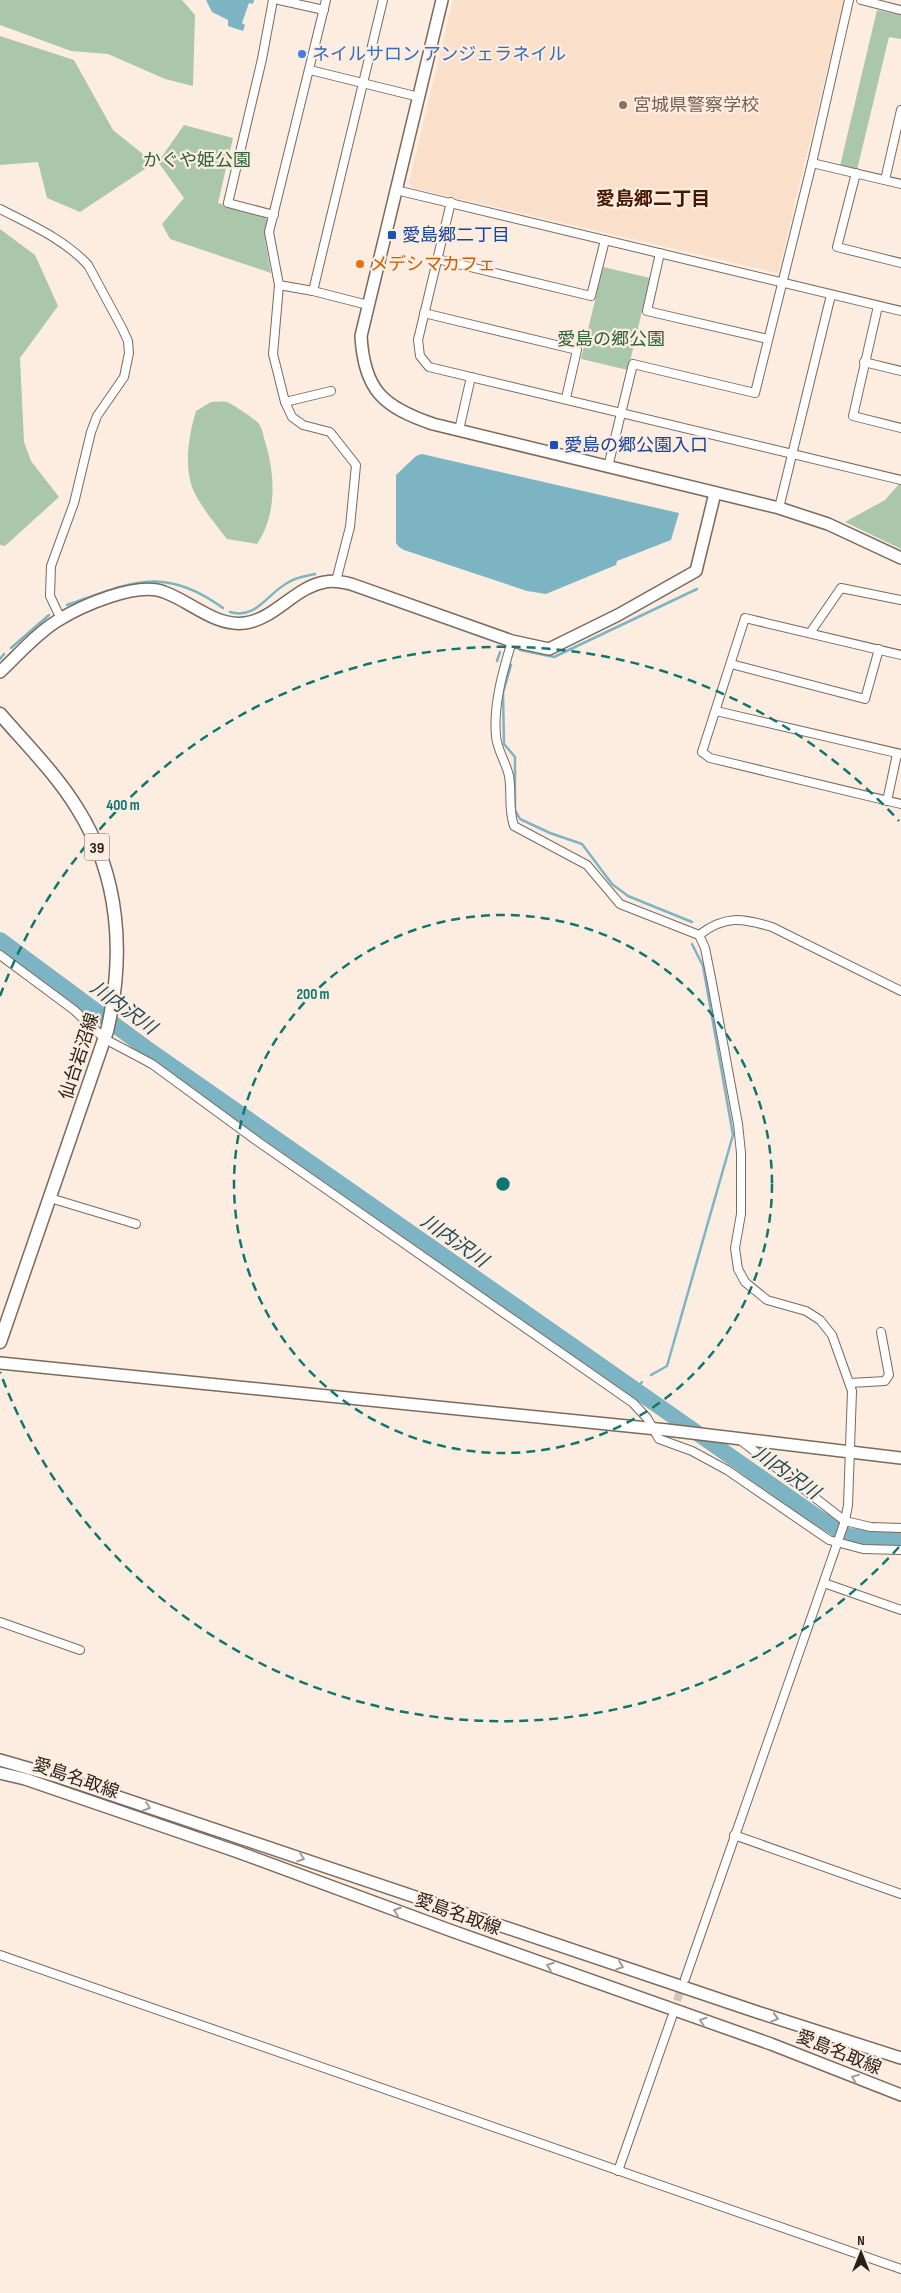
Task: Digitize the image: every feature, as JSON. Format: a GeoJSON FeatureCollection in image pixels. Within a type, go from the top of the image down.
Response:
{"type":"FeatureCollection","features":[{"type":"Feature","properties":{"kind":"main road","name":"仙台岩沼線"},"geometry":{"type":"LineString","coordinates":[[0,714],[62,786],[85,822],[99,850],[111,892],[118,939],[118,964],[112,1010],[106,1035],[0,1342]]}},
{"type":"Feature","properties":{"kind":"street"},"geometry":{"type":"LineString","coordinates":[[273,0],[262,60],[228,203],[274,215]]}},
{"type":"Feature","properties":{"kind":"street"},"geometry":{"type":"LineString","coordinates":[[279,0],[324,10]]}},
{"type":"Feature","properties":{"kind":"street"},"geometry":{"type":"LineString","coordinates":[[326,0],[269,232],[279,285],[273,354],[285,402],[292,417],[298,422],[330,432],[356,465],[350,527],[336,581]]}},
{"type":"Feature","properties":{"kind":"street"},"geometry":{"type":"LineString","coordinates":[[313,291],[384,0]]}},
{"type":"Feature","properties":{"kind":"street"},"geometry":{"type":"LineString","coordinates":[[442,0],[361,336],[362,361],[371,383],[384,400],[405,415],[459,430],[608,468],[779,508],[828,524],[901,558]]}},
{"type":"Feature","properties":{"kind":"street"},"geometry":{"type":"LineString","coordinates":[[608,468],[633,364],[755,393],[812,163],[849,0]]}},
{"type":"Feature","properties":{"kind":"street"},"geometry":{"type":"LineString","coordinates":[[861,0],[901,9]]}},
{"type":"Feature","properties":{"kind":"street"},"geometry":{"type":"LineString","coordinates":[[310,70],[419,97]]}},
{"type":"Feature","properties":{"kind":"street"},"geometry":{"type":"LineString","coordinates":[[884,180],[901,110]]}},
{"type":"Feature","properties":{"kind":"street"},"geometry":{"type":"LineString","coordinates":[[812,163],[901,184]]}},
{"type":"Feature","properties":{"kind":"street"},"geometry":{"type":"LineString","coordinates":[[856,174],[837,247],[901,263]]}},
{"type":"Feature","properties":{"kind":"street"},"geometry":{"type":"LineString","coordinates":[[396,190],[901,311]]}},
{"type":"Feature","properties":{"kind":"street"},"geometry":{"type":"LineString","coordinates":[[451,202],[418,340],[420,356],[429,367],[566,398],[901,480]]}},
{"type":"Feature","properties":{"kind":"street"},"geometry":{"type":"LineString","coordinates":[[0,209],[60,241],[79,255],[88,265],[128,341],[128,366],[124,377],[97,416],[90,432],[74,503],[51,566],[50,596],[61,619]]}},
{"type":"Feature","properties":{"kind":"street"},"geometry":{"type":"LineString","coordinates":[[437,259],[591,296],[605,240]]}},
{"type":"Feature","properties":{"kind":"street"},"geometry":{"type":"LineString","coordinates":[[660,253],[647,311],[768,339]]}},
{"type":"Feature","properties":{"kind":"street"},"geometry":{"type":"LineString","coordinates":[[279,285],[313,291],[368,305]]}},
{"type":"Feature","properties":{"kind":"street"},"geometry":{"type":"LineString","coordinates":[[779,508],[831,294]]}},
{"type":"Feature","properties":{"kind":"street"},"geometry":{"type":"LineString","coordinates":[[878,306],[852,416],[901,428]]}},
{"type":"Feature","properties":{"kind":"street"},"geometry":{"type":"LineString","coordinates":[[424,313],[577,350],[566,398]]}},
{"type":"Feature","properties":{"kind":"street"},"geometry":{"type":"LineString","coordinates":[[864,362],[901,371]]}},
{"type":"Feature","properties":{"kind":"street"},"geometry":{"type":"LineString","coordinates":[[459,430],[471,377]]}},
{"type":"Feature","properties":{"kind":"street"},"geometry":{"type":"LineString","coordinates":[[285,402],[331,391]]}},
{"type":"Feature","properties":{"kind":"street"},"geometry":{"type":"LineString","coordinates":[[0,672],[61,619],[126,592],[149,589],[165,592],[222,620],[241,624],[253,622],[270,614],[314,586],[324,582],[336,581],[351,584],[512,641],[549,649],[618,615],[696,571],[715,493]]}},
{"type":"Feature","properties":{"kind":"street"},"geometry":{"type":"LineString","coordinates":[[810,633],[841,588],[901,600]]}},
{"type":"Feature","properties":{"kind":"street"},"geometry":{"type":"LineString","coordinates":[[901,655],[745,618],[702,752],[710,758],[901,804]]}},
{"type":"Feature","properties":{"kind":"street"},"geometry":{"type":"LineString","coordinates":[[512,641],[502,674],[496,718],[496,737],[509,778],[510,810],[514,826],[587,865],[620,904],[699,935],[705,948],[738,1124],[741,1161],[740,1214],[735,1248],[738,1269],[745,1282],[767,1300],[806,1311],[826,1326],[841,1356],[852,1391],[848,1504],[845,1523],[685,1979]]}},
{"type":"Feature","properties":{"kind":"street"},"geometry":{"type":"LineString","coordinates":[[731,664],[865,699],[879,649]]}},
{"type":"Feature","properties":{"kind":"street"},"geometry":{"type":"LineString","coordinates":[[716,711],[899,754],[887,801]]}},
{"type":"Feature","properties":{"kind":"street"},"geometry":{"type":"LineString","coordinates":[[699,935],[721,921],[733,919],[758,923],[772,927],[901,990]]}},
{"type":"Feature","properties":{"kind":"street"},"geometry":{"type":"LineString","coordinates":[[0,955],[106,1035],[152,1064],[265,1146],[632,1403],[647,1418],[659,1439],[715,1463],[838,1540],[863,1549],[901,1550]]}},
{"type":"Feature","properties":{"kind":"street"},"geometry":{"type":"LineString","coordinates":[[50,1198],[136,1224]]}},
{"type":"Feature","properties":{"kind":"street"},"geometry":{"type":"LineString","coordinates":[[850,1383],[885,1381],[889,1374],[882,1332]]}},
{"type":"Feature","properties":{"kind":"street"},"geometry":{"type":"LineString","coordinates":[[0,1363],[667,1430],[901,1458]]}},
{"type":"Feature","properties":{"kind":"street"},"geometry":{"type":"LineString","coordinates":[[737,1438],[845,1523],[871,1527],[901,1528]]}},
{"type":"Feature","properties":{"kind":"street"},"geometry":{"type":"LineString","coordinates":[[824,1583],[901,1610]]}},
{"type":"Feature","properties":{"kind":"street"},"geometry":{"type":"LineString","coordinates":[[0,1622],[80,1650]]}},
{"type":"Feature","properties":{"kind":"street","name":"愛島名取線"},"geometry":{"type":"LineString","coordinates":[[0,1760],[59,1777],[760,2013],[901,2058]]}},
{"type":"Feature","properties":{"kind":"street","name":"愛島名取線"},"geometry":{"type":"LineString","coordinates":[[0,1773],[42,1785],[238,1852],[461,1934],[771,2044],[901,2095]]}},
{"type":"Feature","properties":{"kind":"street"},"geometry":{"type":"LineString","coordinates":[[734,1835],[901,1894]]}},
{"type":"Feature","properties":{"kind":"street"},"geometry":{"type":"LineString","coordinates":[[0,1955],[901,2269]]}},
{"type":"Feature","properties":{"kind":"street"},"geometry":{"type":"LineString","coordinates":[[618,2170],[672,2016]]}},
{"type":"Feature","properties":{"kind":"shaded area","name":"宮城県警察学校"},"geometry":{"type":"Polygon","coordinates":[[[453,0],[844,0],[778,273],[413,188],[409,182],[453,0]]]}},
{"type":"Feature","properties":{"kind":"green space"},"geometry":{"type":"Polygon","coordinates":[[[0,0],[182,0],[195,15],[193,86],[165,79],[108,54],[71,51],[0,25],[0,0]]]}},
{"type":"Feature","properties":{"kind":"green space"},"geometry":{"type":"Polygon","coordinates":[[[877,10],[901,15],[901,39],[889,37],[857,170],[840,166],[877,10]]]}},
{"type":"Feature","properties":{"kind":"green space"},"geometry":{"type":"Polygon","coordinates":[[[0,36],[74,60],[113,130],[154,163],[80,212],[47,198],[38,162],[0,165],[0,36]]]}},
{"type":"Feature","properties":{"kind":"green space","name":"かぐや姫公園"},"geometry":{"type":"Polygon","coordinates":[[[184,125],[233,138],[218,203],[265,217],[268,221],[265,239],[271,273],[170,239],[162,224],[184,198],[158,162],[184,125]]]}},
{"type":"Feature","properties":{"kind":"green space"},"geometry":{"type":"Polygon","coordinates":[[[0,229],[35,255],[58,306],[20,358],[24,442],[31,461],[59,497],[5,546],[0,545],[0,229]]]}},
{"type":"Feature","properties":{"kind":"green space","name":"愛島の郷公園"},"geometry":{"type":"Polygon","coordinates":[[[603,267],[650,278],[628,370],[581,359],[603,267]]]}},
{"type":"Feature","properties":{"kind":"green space"},"geometry":{"type":"Polygon","coordinates":[[[211,402],[230,403],[257,422],[262,431],[268,451],[272,492],[268,519],[264,532],[257,544],[227,539],[203,507],[192,487],[188,468],[191,430],[196,411],[211,402]]]}},
{"type":"Feature","properties":{"kind":"green space"},"geometry":{"type":"Polygon","coordinates":[[[901,484],[901,549],[845,522],[885,500],[901,484]]]}},
{"type":"Feature","properties":{"kind":"water"},"geometry":{"type":"Polygon","coordinates":[[[206,0],[254,0],[253,4],[249,3],[242,23],[245,25],[243,31],[228,26],[228,20],[212,12],[206,0]]]}},
{"type":"Feature","properties":{"kind":"water"},"geometry":{"type":"Polygon","coordinates":[[[422,454],[679,513],[671,540],[617,561],[616,565],[546,594],[527,591],[399,547],[396,543],[396,475],[416,456],[422,454]]]}},
{"type":"Feature","properties":{"kind":"waterway"},"geometry":{"type":"LineString","coordinates":[[230,612],[248,612],[255,609],[292,580],[315,574]]}},
{"type":"Feature","properties":{"kind":"waterway"},"geometry":{"type":"LineString","coordinates":[[67,605],[128,585],[164,582],[182,586],[202,594],[223,608]]}},
{"type":"Feature","properties":{"kind":"waterway"},"geometry":{"type":"LineString","coordinates":[[348,589],[502,644]]}},
{"type":"Feature","properties":{"kind":"waterway"},"geometry":{"type":"LineString","coordinates":[[520,650],[554,657],[697,589]]}},
{"type":"Feature","properties":{"kind":"waterway"},"geometry":{"type":"LineString","coordinates":[[11,648],[49,615]]}},
{"type":"Feature","properties":{"kind":"waterway"},"geometry":{"type":"LineString","coordinates":[[497,661],[500,652]]}},
{"type":"Feature","properties":{"kind":"waterway"},"geometry":{"type":"LineString","coordinates":[[0,659],[4,654]]}},
{"type":"Feature","properties":{"kind":"waterway"},"geometry":{"type":"LineString","coordinates":[[511,665],[503,693],[504,744],[515,757],[515,810],[520,819],[550,833],[582,844],[612,884],[628,896],[692,922]]}},
{"type":"Feature","properties":{"kind":"waterway","name":"川内沢川"},"geometry":{"type":"LineString","coordinates":[[0,940],[146,1048],[816,1516],[848,1536],[901,1539]]}},
{"type":"Feature","properties":{"kind":"waterway"},"geometry":{"type":"LineString","coordinates":[[651,1375],[667,1366],[733,1135],[703,966],[692,944]]}},
{"type":"Feature","properties":{"kind":"waterway"},"geometry":{"type":"LineString","coordinates":[[635,1390],[642,1382]]}},
{"type":"Feature","properties":{"kind":"tunnel"},"geometry":{"type":"LineString","coordinates":[[673,2012],[683,1983]]}},
{"type":"Feature","properties":{"kind":"place","name":"ネイルサロン アンジェラネイル"},"geometry":{"type":"Point","coordinates":[302,54]}},
{"type":"Feature","properties":{"kind":"place","name":"宮城県警察学校"},"geometry":{"type":"Point","coordinates":[623,105]}},
{"type":"Feature","properties":{"kind":"place","name":"愛島郷二丁目"},"geometry":{"type":"Point","coordinates":[392,235]}},
{"type":"Feature","properties":{"kind":"place","name":"メデシマカフェ"},"geometry":{"type":"Point","coordinates":[360,264]}},
{"type":"Feature","properties":{"kind":"place","name":"愛島の郷公園入口"},"geometry":{"type":"Point","coordinates":[554,445]}},
{"type":"Feature","properties":{"kind":"district","name":"愛島郷二丁目"},"geometry":{"type":"Point","coordinates":[653,198]}}]}
